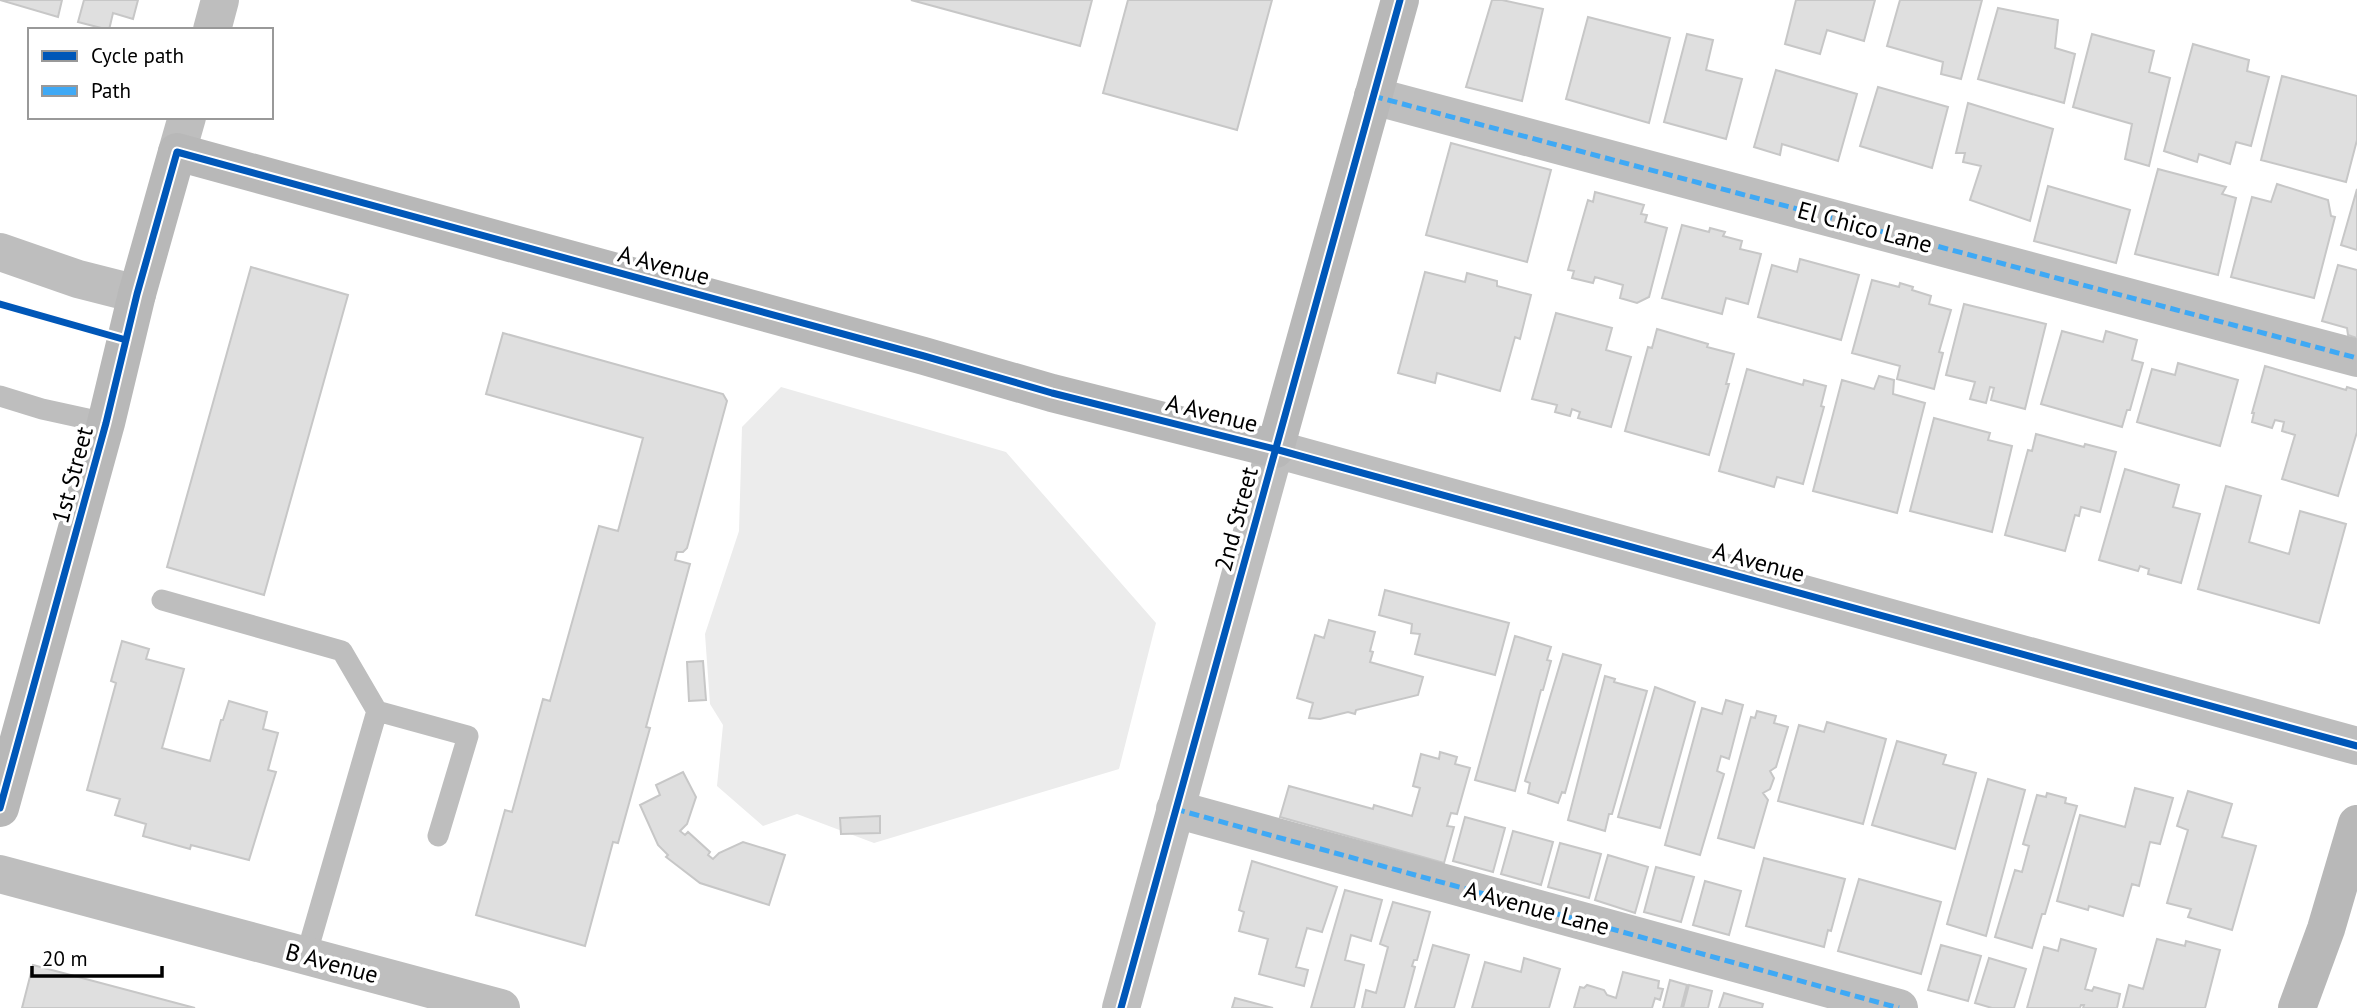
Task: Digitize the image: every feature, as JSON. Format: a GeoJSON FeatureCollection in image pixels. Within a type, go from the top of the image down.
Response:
{"type":"FeatureCollection","features":[{"type":"Feature","properties":{"kind":"main road","name":"2nd Street"},"geometry":{"type":"LineString","coordinates":[[1275,449],[1400,0]]}},
{"type":"Feature","properties":{"kind":"main road","name":"A Avenue"},"geometry":{"type":"LineString","coordinates":[[182,135],[807,323],[1052,393],[1275,449]]}},
{"type":"Feature","properties":{"kind":"main road","name":"1st Street"},"geometry":{"type":"LineString","coordinates":[[0,808],[182,135]]}},
{"type":"Feature","properties":{"kind":"main road"},"geometry":{"type":"LineString","coordinates":[[2297,1008],[2326,929],[2357,824]]}},
{"type":"Feature","properties":{"kind":"main road"},"geometry":{"type":"LineString","coordinates":[[2326,929],[2326,1008]]}},
{"type":"Feature","properties":{"kind":"street"},"geometry":{"type":"LineString","coordinates":[[213,28],[220,0]]}},
{"type":"Feature","properties":{"kind":"street","name":"El Chico Lane"},"geometry":{"type":"LineString","coordinates":[[1373,96],[2357,358]]}},
{"type":"Feature","properties":{"kind":"street"},"geometry":{"type":"LineString","coordinates":[[0,252],[78,279],[137,294]]}},
{"type":"Feature","properties":{"kind":"street","name":"A Avenue"},"geometry":{"type":"LineString","coordinates":[[1275,449],[2357,746]]}},
{"type":"Feature","properties":{"kind":"street","name":"2nd Street"},"geometry":{"type":"LineString","coordinates":[[1121,1008],[1275,449]]}},
{"type":"Feature","properties":{"kind":"street","name":"A Avenue Lane"},"geometry":{"type":"LineString","coordinates":[[1175,809],[1899,1008]]}},
{"type":"Feature","properties":{"kind":"street","name":"B Avenue"},"geometry":{"type":"LineString","coordinates":[[0,874],[501,1008]]}},
{"type":"Feature","properties":{"kind":"lane"},"geometry":{"type":"LineString","coordinates":[[0,396],[106,423]]}},
{"type":"Feature","properties":{"kind":"lane"},"geometry":{"type":"LineString","coordinates":[[162,600],[342,651],[377,710],[468,736],[438,836]]}},
{"type":"Feature","properties":{"kind":"lane"},"geometry":{"type":"LineString","coordinates":[[306,956],[377,710]]}},
{"type":"Feature","properties":{"kind":"shaded area"},"geometry":{"type":"Polygon","coordinates":[[[781,387],[1006,452],[1156,623],[1119,769],[874,843],[797,814],[763,826],[717,786],[723,725],[710,704],[705,634],[739,531],[742,427],[781,387]]]}},
{"type":"Feature","properties":{"kind":"building"},"geometry":{"type":"Polygon","coordinates":[[[0,0],[62,0],[58,17],[0,0]]]}},
{"type":"Feature","properties":{"kind":"building"},"geometry":{"type":"Polygon","coordinates":[[[84,0],[138,0],[133,19],[113,13],[109,28],[78,22],[84,0]]]}},
{"type":"Feature","properties":{"kind":"building"},"geometry":{"type":"Polygon","coordinates":[[[911,0],[1092,0],[1080,46],[911,0]]]}},
{"type":"Feature","properties":{"kind":"building"},"geometry":{"type":"Polygon","coordinates":[[[1128,0],[1272,0],[1237,130],[1103,93],[1128,0]]]}},
{"type":"Feature","properties":{"kind":"building"},"geometry":{"type":"Polygon","coordinates":[[[1492,0],[1543,9],[1522,101],[1466,87],[1492,0]]]}},
{"type":"Feature","properties":{"kind":"building"},"geometry":{"type":"Polygon","coordinates":[[[1796,0],[1875,0],[1864,41],[1827,30],[1820,54],[1785,44],[1796,0]]]}},
{"type":"Feature","properties":{"kind":"building"},"geometry":{"type":"Polygon","coordinates":[[[1900,0],[1982,0],[1961,79],[1941,74],[1943,62],[1887,46],[1900,0]]]}},
{"type":"Feature","properties":{"kind":"building"},"geometry":{"type":"Polygon","coordinates":[[[1998,8],[2058,20],[2055,48],[2075,54],[2064,103],[1978,79],[1998,8]]]}},
{"type":"Feature","properties":{"kind":"building"},"geometry":{"type":"Polygon","coordinates":[[[1588,17],[1670,38],[1649,123],[1566,99],[1588,17]]]}},
{"type":"Feature","properties":{"kind":"building"},"geometry":{"type":"Polygon","coordinates":[[[1687,34],[1713,40],[1706,70],[1742,79],[1726,139],[1664,122],[1687,34]]]}},
{"type":"Feature","properties":{"kind":"building"},"geometry":{"type":"Polygon","coordinates":[[[2092,34],[2154,51],[2149,72],[2170,78],[2149,166],[2125,159],[2132,124],[2073,107],[2092,34]]]}},
{"type":"Feature","properties":{"kind":"building"},"geometry":{"type":"Polygon","coordinates":[[[2193,44],[2249,60],[2247,71],[2269,77],[2251,146],[2236,142],[2230,164],[2199,154],[2197,162],[2164,151],[2193,44]]]}},
{"type":"Feature","properties":{"kind":"building"},"geometry":{"type":"Polygon","coordinates":[[[1776,70],[1857,94],[1838,161],[1782,144],[1780,155],[1754,147],[1776,70]]]}},
{"type":"Feature","properties":{"kind":"building"},"geometry":{"type":"Polygon","coordinates":[[[2282,76],[2357,96],[2357,140],[2346,182],[2261,160],[2282,76]]]}},
{"type":"Feature","properties":{"kind":"building"},"geometry":{"type":"Polygon","coordinates":[[[1878,87],[1948,107],[1932,168],[1860,146],[1878,87]]]}},
{"type":"Feature","properties":{"kind":"building"},"geometry":{"type":"Polygon","coordinates":[[[1968,103],[2053,129],[2030,221],[1970,200],[1981,166],[1963,162],[1965,153],[1956,153],[1968,103]]]}},
{"type":"Feature","properties":{"kind":"building"},"geometry":{"type":"Polygon","coordinates":[[[1451,143],[1551,170],[1527,262],[1426,235],[1451,143]]]}},
{"type":"Feature","properties":{"kind":"building"},"geometry":{"type":"Polygon","coordinates":[[[2158,169],[2226,187],[2222,194],[2236,198],[2218,275],[2135,254],[2158,169]]]}},
{"type":"Feature","properties":{"kind":"building"},"geometry":{"type":"Polygon","coordinates":[[[2277,184],[2328,200],[2331,216],[2335,217],[2314,298],[2231,277],[2252,197],[2271,202],[2277,184]]]}},
{"type":"Feature","properties":{"kind":"building"},"geometry":{"type":"Polygon","coordinates":[[[2048,186],[2130,210],[2116,263],[2034,241],[2048,186]]]}},
{"type":"Feature","properties":{"kind":"building"},"geometry":{"type":"Polygon","coordinates":[[[2357,189],[2357,250],[2341,245],[2357,189]]]}},
{"type":"Feature","properties":{"kind":"building"},"geometry":{"type":"Polygon","coordinates":[[[1595,192],[1644,205],[1641,214],[1647,215],[1645,222],[1667,228],[1649,297],[1637,303],[1620,298],[1623,285],[1595,277],[1593,283],[1572,278],[1574,271],[1568,270],[1588,200],[1593,202],[1595,192]]]}},
{"type":"Feature","properties":{"kind":"building"},"geometry":{"type":"Polygon","coordinates":[[[1682,225],[1709,232],[1710,228],[1725,232],[1723,236],[1742,241],[1740,249],[1761,254],[1748,304],[1726,298],[1722,314],[1662,298],[1682,225]]]}},
{"type":"Feature","properties":{"kind":"building"},"geometry":{"type":"Polygon","coordinates":[[[1800,259],[1859,275],[1841,340],[1758,317],[1772,265],[1797,272],[1800,259]]]}},
{"type":"Feature","properties":{"kind":"building"},"geometry":{"type":"Polygon","coordinates":[[[2338,265],[2357,270],[2357,338],[2348,335],[2347,328],[2322,321],[2338,265]]]}},
{"type":"Feature","properties":{"kind":"building"},"geometry":{"type":"Polygon","coordinates":[[[251,267],[348,295],[264,595],[167,567],[251,267]]]}},
{"type":"Feature","properties":{"kind":"building"},"geometry":{"type":"Polygon","coordinates":[[[1425,272],[1465,282],[1467,273],[1497,281],[1497,286],[1531,295],[1520,339],[1515,337],[1500,391],[1437,373],[1435,383],[1398,373],[1425,272]]]}},
{"type":"Feature","properties":{"kind":"building"},"geometry":{"type":"Polygon","coordinates":[[[1872,280],[1899,287],[1900,283],[1913,287],[1912,290],[1931,296],[1929,304],[1951,310],[1939,352],[1943,353],[1934,389],[1897,379],[1900,366],[1852,353],[1872,280]]]}},
{"type":"Feature","properties":{"kind":"building"},"geometry":{"type":"Polygon","coordinates":[[[1964,304],[2046,324],[2025,409],[1991,400],[1994,388],[1990,387],[1986,403],[1970,399],[1975,382],[1946,375],[1964,304]]]}},
{"type":"Feature","properties":{"kind":"building"},"geometry":{"type":"Polygon","coordinates":[[[1556,313],[1612,328],[1606,350],[1631,357],[1611,427],[1578,418],[1580,412],[1572,409],[1570,416],[1555,412],[1557,405],[1532,399],[1556,313]]]}},
{"type":"Feature","properties":{"kind":"building"},"geometry":{"type":"Polygon","coordinates":[[[1657,329],[1734,354],[1726,384],[1729,384],[1709,455],[1625,431],[1648,347],[1652,348],[1657,329]]]}},
{"type":"Feature","properties":{"kind":"building"},"geometry":{"type":"Polygon","coordinates":[[[2062,331],[2103,342],[2106,331],[2137,340],[2132,360],[2143,363],[2130,410],[2127,410],[2122,427],[2041,404],[2062,331]]]}},
{"type":"Feature","properties":{"kind":"building"},"geometry":{"type":"Polygon","coordinates":[[[503,333],[723,394],[727,401],[687,548],[683,552],[677,552],[675,560],[690,564],[646,727],[650,728],[618,843],[613,842],[585,946],[476,915],[505,810],[512,812],[543,699],[550,701],[599,526],[618,531],[643,438],[486,394],[503,333]]]}},
{"type":"Feature","properties":{"kind":"building"},"geometry":{"type":"Polygon","coordinates":[[[2178,363],[2238,380],[2220,446],[2137,422],[2152,369],[2175,375],[2178,363]]]}},
{"type":"Feature","properties":{"kind":"building"},"geometry":{"type":"Polygon","coordinates":[[[2265,366],[2346,390],[2347,387],[2357,390],[2357,432],[2338,496],[2282,479],[2295,435],[2282,431],[2284,422],[2275,420],[2272,428],[2252,422],[2265,366]]]}},
{"type":"Feature","properties":{"kind":"building"},"geometry":{"type":"Polygon","coordinates":[[[1747,369],[1803,385],[1804,380],[1826,386],[1821,406],[1824,407],[1803,484],[1777,477],[1774,487],[1719,471],[1747,369]]]}},
{"type":"Feature","properties":{"kind":"building"},"geometry":{"type":"Polygon","coordinates":[[[1879,376],[1894,380],[1893,394],[1925,403],[1897,513],[1813,491],[1842,380],[1874,389],[1879,376]]]}},
{"type":"Feature","properties":{"kind":"building"},"geometry":{"type":"Polygon","coordinates":[[[1934,418],[1990,433],[1988,440],[2012,446],[1992,532],[1910,511],[1934,418]]]}},
{"type":"Feature","properties":{"kind":"building"},"geometry":{"type":"Polygon","coordinates":[[[2036,434],[2084,447],[2085,444],[2116,452],[2100,512],[2081,507],[2079,516],[2075,515],[2065,551],[2005,535],[2028,450],[2032,451],[2036,434]]]}},
{"type":"Feature","properties":{"kind":"building"},"geometry":{"type":"Polygon","coordinates":[[[2125,469],[2179,485],[2173,507],[2200,514],[2181,583],[2148,574],[2149,569],[2140,566],[2138,571],[2099,560],[2125,469]]]}},
{"type":"Feature","properties":{"kind":"building"},"geometry":{"type":"Polygon","coordinates":[[[2226,486],[2261,496],[2249,542],[2289,554],[2300,511],[2346,524],[2319,623],[2198,589],[2226,486]]]}},
{"type":"Feature","properties":{"kind":"building"},"geometry":{"type":"Polygon","coordinates":[[[1385,590],[1509,623],[1495,675],[1415,654],[1420,634],[1411,633],[1412,624],[1379,615],[1385,590]]]}},
{"type":"Feature","properties":{"kind":"building"},"geometry":{"type":"Polygon","coordinates":[[[1329,620],[1375,632],[1370,662],[1423,677],[1418,695],[1356,710],[1355,714],[1348,712],[1320,719],[1309,718],[1313,703],[1297,698],[1315,635],[1324,638],[1329,620]]]}},
{"type":"Feature","properties":{"kind":"building"},"geometry":{"type":"Polygon","coordinates":[[[1515,636],[1551,647],[1547,660],[1551,661],[1515,791],[1475,780],[1515,636]]]}},
{"type":"Feature","properties":{"kind":"building"},"geometry":{"type":"Polygon","coordinates":[[[122,641],[149,649],[146,659],[184,669],[162,748],[210,761],[229,701],[267,712],[263,729],[278,733],[268,770],[276,772],[249,860],[191,845],[190,849],[143,836],[146,824],[115,815],[120,799],[87,790],[116,683],[111,681],[122,641]]]}},
{"type":"Feature","properties":{"kind":"building"},"geometry":{"type":"Polygon","coordinates":[[[1563,654],[1601,665],[1565,793],[1562,792],[1558,803],[1528,793],[1530,783],[1525,781],[1563,654]]]}},
{"type":"Feature","properties":{"kind":"building"},"geometry":{"type":"Polygon","coordinates":[[[703,661],[706,700],[689,701],[687,662],[703,661]]]}},
{"type":"Feature","properties":{"kind":"building"},"geometry":{"type":"Polygon","coordinates":[[[1605,676],[1615,679],[1614,682],[1647,691],[1605,831],[1568,820],[1605,676]]]}},
{"type":"Feature","properties":{"kind":"building"},"geometry":{"type":"Polygon","coordinates":[[[1655,687],[1695,702],[1660,828],[1618,817],[1655,687]]]}},
{"type":"Feature","properties":{"kind":"building"},"geometry":{"type":"Polygon","coordinates":[[[1726,700],[1743,705],[1729,759],[1721,756],[1717,771],[1724,774],[1700,855],[1665,845],[1702,708],[1722,714],[1726,700]]]}},
{"type":"Feature","properties":{"kind":"building"},"geometry":{"type":"Polygon","coordinates":[[[1757,711],[1776,716],[1774,723],[1788,727],[1776,767],[1770,771],[1774,778],[1770,789],[1763,793],[1768,800],[1754,848],[1718,838],[1751,717],[1755,718],[1757,711]]]}},
{"type":"Feature","properties":{"kind":"building"},"geometry":{"type":"Polygon","coordinates":[[[1827,722],[1886,739],[1863,824],[1778,801],[1799,725],[1824,732],[1827,722]]]}},
{"type":"Feature","properties":{"kind":"building"},"geometry":{"type":"Polygon","coordinates":[[[1897,741],[1946,755],[1943,764],[1976,773],[1955,849],[1872,825],[1897,741]]]}},
{"type":"Feature","properties":{"kind":"building"},"geometry":{"type":"Polygon","coordinates":[[[1440,752],[1457,757],[1455,764],[1470,768],[1457,814],[1451,813],[1447,826],[1454,827],[1444,863],[1280,817],[1289,786],[1373,809],[1374,805],[1412,816],[1420,788],[1413,786],[1421,754],[1439,759],[1440,752]]]}},
{"type":"Feature","properties":{"kind":"building"},"geometry":{"type":"Polygon","coordinates":[[[683,772],[696,797],[687,824],[680,831],[685,835],[688,832],[710,852],[708,855],[713,859],[719,853],[743,842],[785,855],[769,905],[700,883],[666,857],[668,855],[658,845],[640,805],[660,795],[656,785],[683,772]]]}},
{"type":"Feature","properties":{"kind":"building"},"geometry":{"type":"Polygon","coordinates":[[[1988,779],[2025,790],[1986,936],[1947,924],[1988,779]]]}},
{"type":"Feature","properties":{"kind":"building"},"geometry":{"type":"Polygon","coordinates":[[[2135,788],[2173,798],[2160,844],[2150,842],[2139,886],[2132,884],[2123,916],[2089,906],[2088,910],[2057,901],[2080,815],[2125,827],[2135,788]]]}},
{"type":"Feature","properties":{"kind":"building"},"geometry":{"type":"Polygon","coordinates":[[[2188,791],[2232,804],[2222,837],[2256,846],[2232,930],[2188,917],[2191,909],[2167,903],[2188,830],[2177,826],[2188,791]]]}},
{"type":"Feature","properties":{"kind":"building"},"geometry":{"type":"Polygon","coordinates":[[[2047,793],[2066,798],[2065,803],[2077,806],[2045,914],[2042,914],[2032,948],[1995,937],[2015,870],[2022,872],[2029,846],[2023,844],[2037,795],[2046,797],[2047,793]]]}},
{"type":"Feature","properties":{"kind":"building"},"geometry":{"type":"Polygon","coordinates":[[[880,816],[880,833],[841,834],[840,818],[880,816]]]}},
{"type":"Feature","properties":{"kind":"building"},"geometry":{"type":"Polygon","coordinates":[[[1465,817],[1505,828],[1493,872],[1453,861],[1465,817]]]}},
{"type":"Feature","properties":{"kind":"building"},"geometry":{"type":"Polygon","coordinates":[[[1513,831],[1553,842],[1541,885],[1501,874],[1513,831]]]}},
{"type":"Feature","properties":{"kind":"building"},"geometry":{"type":"Polygon","coordinates":[[[1560,843],[1601,854],[1589,898],[1548,887],[1560,843]]]}},
{"type":"Feature","properties":{"kind":"building"},"geometry":{"type":"Polygon","coordinates":[[[1608,855],[1648,867],[1635,913],[1595,900],[1608,855]]]}},
{"type":"Feature","properties":{"kind":"building"},"geometry":{"type":"Polygon","coordinates":[[[1764,858],[1845,879],[1824,947],[1746,926],[1764,858]]]}},
{"type":"Feature","properties":{"kind":"building"},"geometry":{"type":"Polygon","coordinates":[[[1252,861],[1337,887],[1322,932],[1307,928],[1296,967],[1308,970],[1304,986],[1259,974],[1268,939],[1239,931],[1244,912],[1239,910],[1252,861]]]}},
{"type":"Feature","properties":{"kind":"building"},"geometry":{"type":"Polygon","coordinates":[[[1656,867],[1694,877],[1681,922],[1644,912],[1656,867]]]}},
{"type":"Feature","properties":{"kind":"building"},"geometry":{"type":"Polygon","coordinates":[[[1859,879],[1941,902],[1921,974],[1838,951],[1859,879]]]}},
{"type":"Feature","properties":{"kind":"building"},"geometry":{"type":"Polygon","coordinates":[[[1705,881],[1741,891],[1729,935],[1693,925],[1705,881]]]}},
{"type":"Feature","properties":{"kind":"building"},"geometry":{"type":"Polygon","coordinates":[[[1345,890],[1382,900],[1371,941],[1351,935],[1345,960],[1364,965],[1354,1008],[1311,1008],[1345,890]]]}},
{"type":"Feature","properties":{"kind":"building"},"geometry":{"type":"Polygon","coordinates":[[[1393,902],[1430,912],[1417,960],[1414,960],[1412,966],[1415,967],[1404,1008],[1362,1008],[1366,990],[1376,993],[1388,947],[1380,944],[1393,902]]]}},
{"type":"Feature","properties":{"kind":"building"},"geometry":{"type":"Polygon","coordinates":[[[2061,939],[2096,949],[2085,989],[2092,991],[2094,987],[2120,994],[2117,1008],[2083,1008],[2084,1005],[2081,1005],[2080,1008],[2027,1008],[2044,947],[2058,951],[2061,939]]]}},
{"type":"Feature","properties":{"kind":"building"},"geometry":{"type":"Polygon","coordinates":[[[2157,939],[2185,946],[2186,941],[2220,950],[2205,1008],[2123,1008],[2129,985],[2143,989],[2157,939]]]}},
{"type":"Feature","properties":{"kind":"building"},"geometry":{"type":"Polygon","coordinates":[[[1433,945],[1469,955],[1454,1008],[1415,1008],[1433,945]]]}},
{"type":"Feature","properties":{"kind":"building"},"geometry":{"type":"Polygon","coordinates":[[[1941,945],[1981,956],[1968,1001],[1928,990],[1941,945]]]}},
{"type":"Feature","properties":{"kind":"building"},"geometry":{"type":"Polygon","coordinates":[[[1524,958],[1560,969],[1549,1008],[1472,1008],[1485,962],[1521,972],[1524,958]]]}},
{"type":"Feature","properties":{"kind":"building"},"geometry":{"type":"Polygon","coordinates":[[[1989,958],[2026,969],[2014,1008],[1992,1008],[1975,1003],[1989,958]]]}},
{"type":"Feature","properties":{"kind":"building"},"geometry":{"type":"Polygon","coordinates":[[[33,965],[195,1008],[22,1008],[33,965]]]}},
{"type":"Feature","properties":{"kind":"building"},"geometry":{"type":"Polygon","coordinates":[[[1623,972],[1659,981],[1658,988],[1663,989],[1660,1000],[1655,998],[1652,1008],[1574,1008],[1580,987],[1587,985],[1604,990],[1607,995],[1616,998],[1623,972]]]}},
{"type":"Feature","properties":{"kind":"building"},"geometry":{"type":"Polygon","coordinates":[[[1670,980],[1687,985],[1681,1008],[1663,1008],[1670,980]]]}},
{"type":"Feature","properties":{"kind":"building"},"geometry":{"type":"Polygon","coordinates":[[[1689,985],[1712,991],[1708,1008],[1683,1008],[1689,985]]]}},
{"type":"Feature","properties":{"kind":"building"},"geometry":{"type":"Polygon","coordinates":[[[1724,993],[1763,1004],[1762,1008],[1719,1008],[1724,993]]]}},
{"type":"Feature","properties":{"kind":"building"},"geometry":{"type":"Polygon","coordinates":[[[1235,998],[1273,1008],[1232,1008],[1235,998]]]}},
{"type":"Feature","properties":{"kind":"marked path"},"geometry":{"type":"LineString","coordinates":[[1373,96],[2357,358]]}},
{"type":"Feature","properties":{"kind":"marked path"},"geometry":{"type":"LineString","coordinates":[[1175,809],[1899,1008]]}},
{"type":"Feature","properties":{"kind":"cycle path"},"geometry":{"type":"LineString","coordinates":[[1121,1008],[1400,0]]}},
{"type":"Feature","properties":{"kind":"cycle path"},"geometry":{"type":"LineString","coordinates":[[0,808],[177,152],[1052,393],[1275,449],[2357,746]]}},
{"type":"Feature","properties":{"kind":"cycle path"},"geometry":{"type":"LineString","coordinates":[[0,304],[126,340]]}}]}
